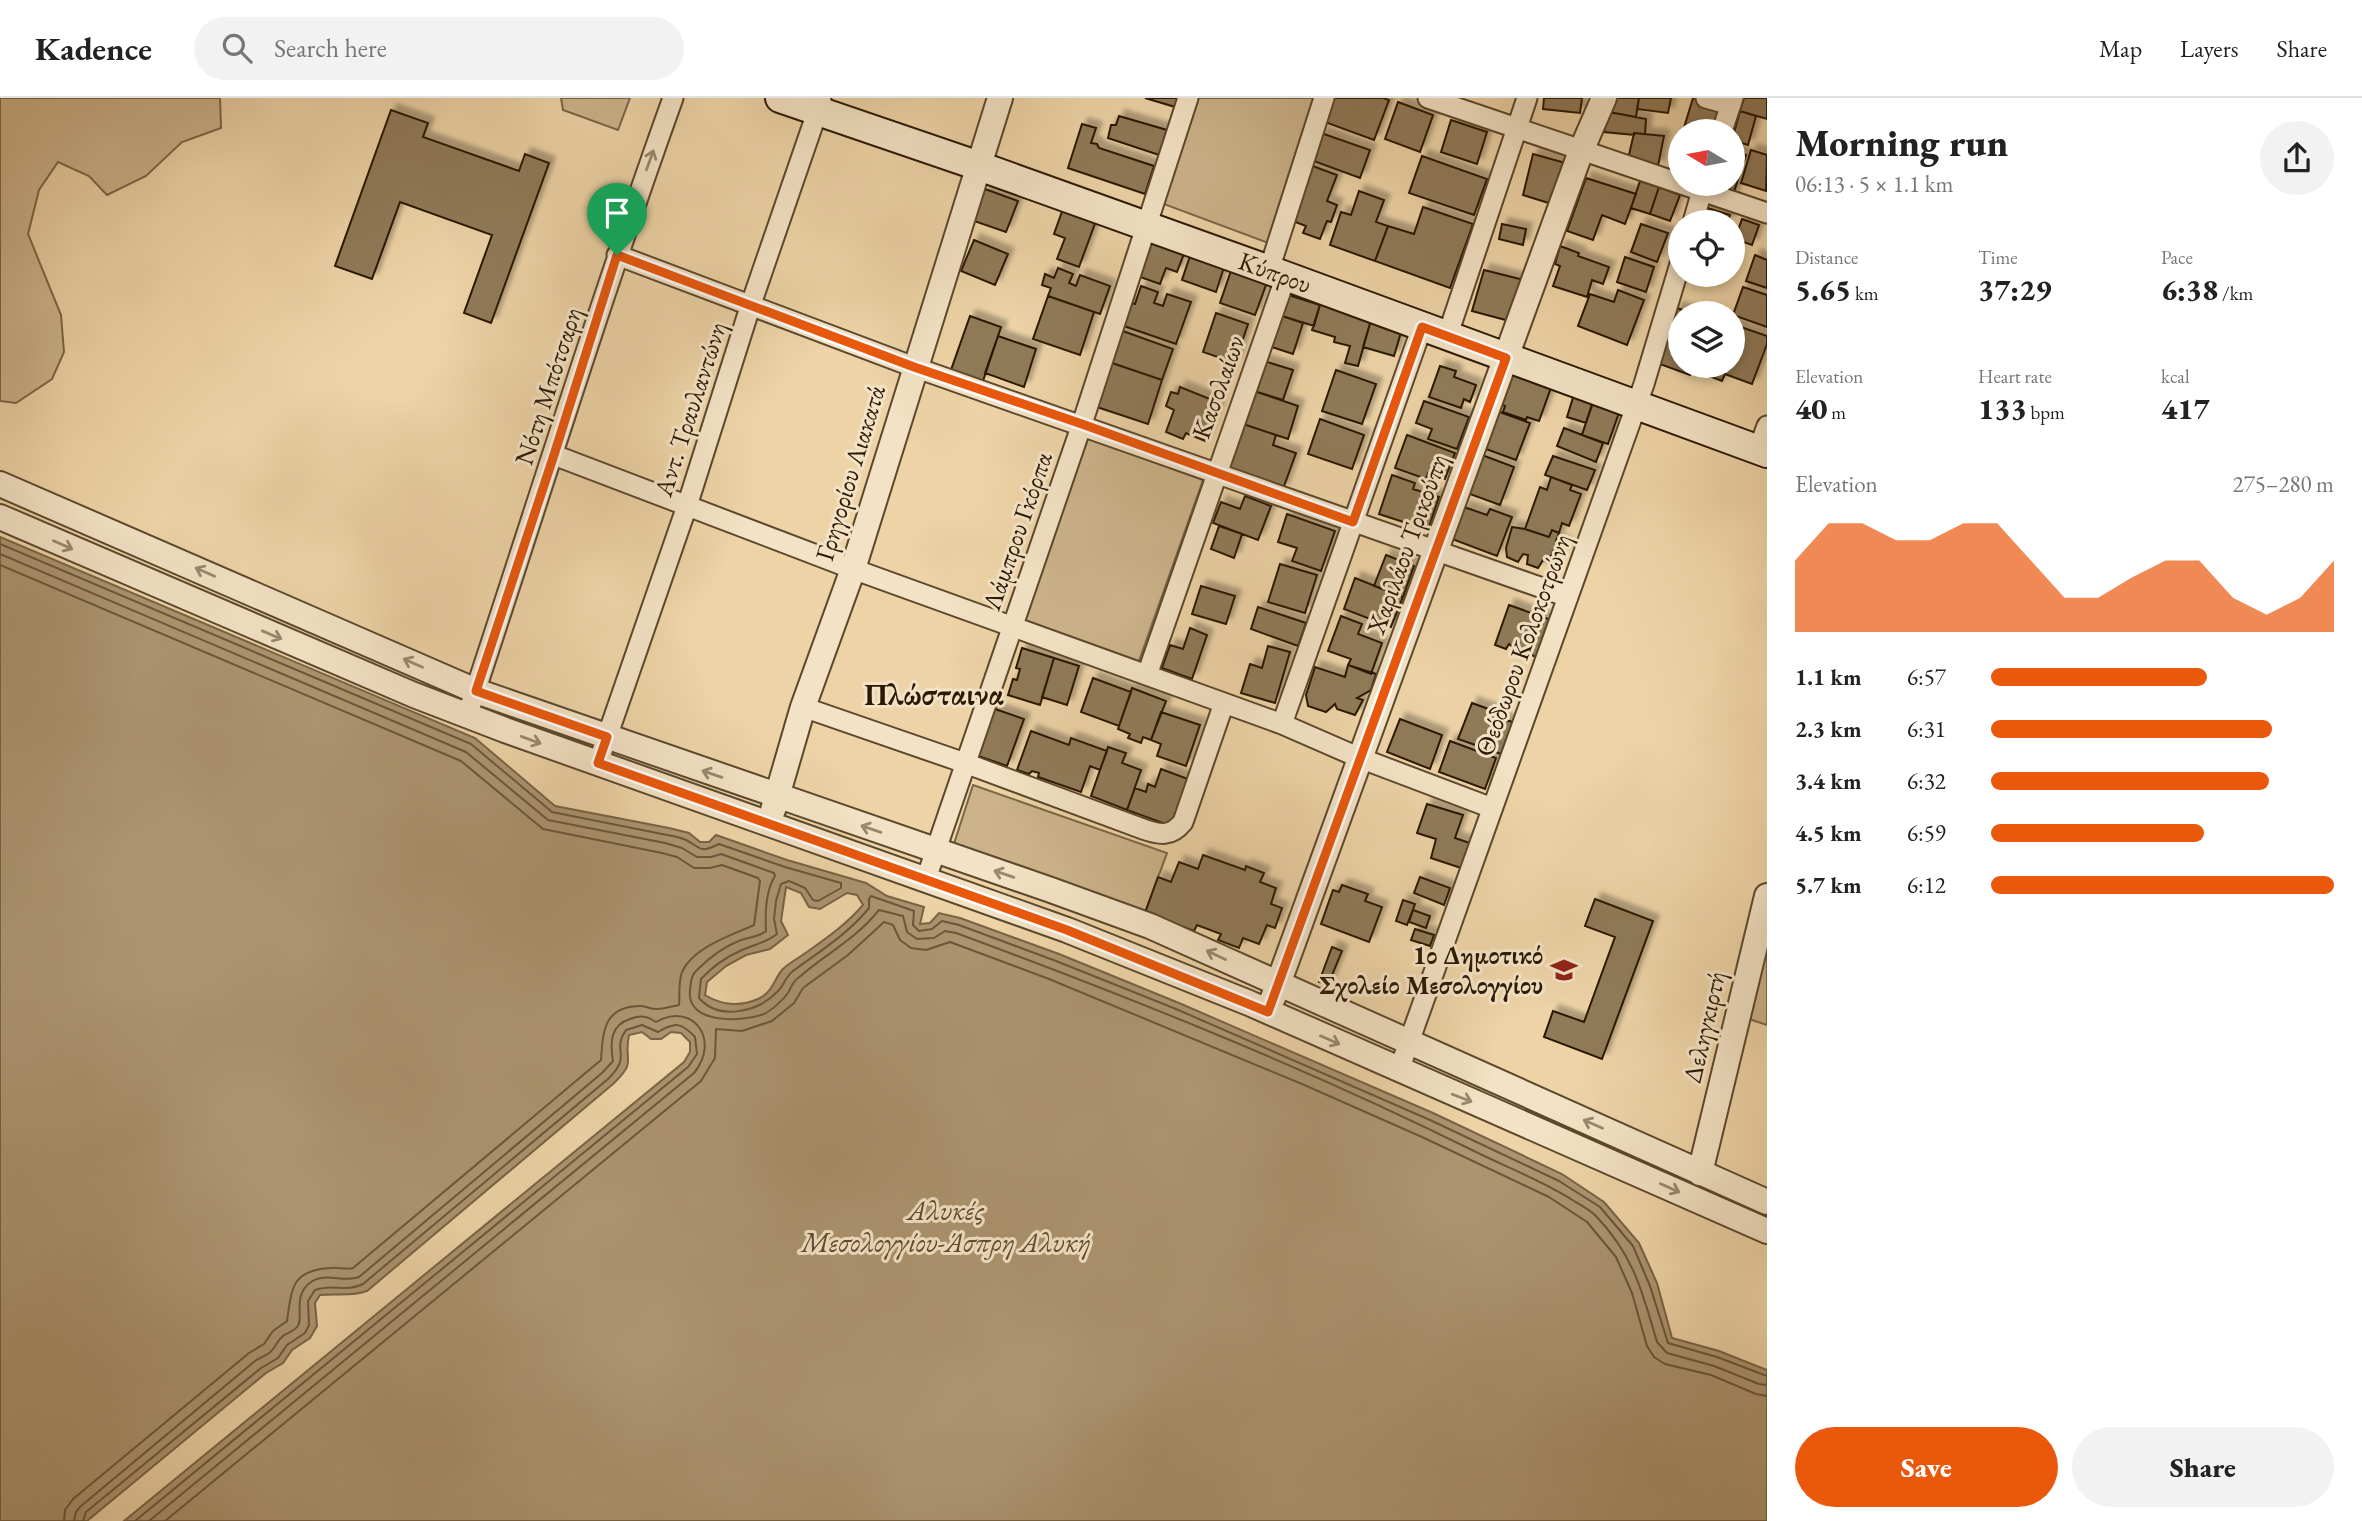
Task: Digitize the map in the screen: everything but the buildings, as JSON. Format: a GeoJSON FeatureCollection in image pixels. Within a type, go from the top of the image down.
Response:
{"type":"FeatureCollection","features":[{"type":"Feature","properties":{"kind":"main road","name":"Κύπρου"},"geometry":{"type":"LineString","coordinates":[[780,98],[820,105],[979,166],[1636,406],[1764,443]]}},
{"type":"Feature","properties":{"kind":"street","name":"Νότη Μπότσαρη"},"geometry":{"type":"LineString","coordinates":[[468,715],[617,255],[673,98]]}},
{"type":"Feature","properties":{"kind":"street","name":"Γρηγορίου Λιακατά"},"geometry":{"type":"LineString","coordinates":[[769,824],[803,707],[853,569],[1000,98]]}},
{"type":"Feature","properties":{"kind":"street","name":"Λάμπρου Γκόρπα"},"geometry":{"type":"LineString","coordinates":[[926,879],[1082,424],[1188,98]]}},
{"type":"Feature","properties":{"kind":"street","name":"Κασολαίων"},"geometry":{"type":"LineString","coordinates":[[1147,675],[1216,473],[1277,273],[1324,98]]}},
{"type":"Feature","properties":{"kind":"street"},"geometry":{"type":"LineString","coordinates":[[1428,98],[1581,151],[1668,177]]}},
{"type":"Feature","properties":{"kind":"street"},"geometry":{"type":"LineString","coordinates":[[1282,724],[1353,522],[1435,332],[1527,98]]}},
{"type":"Feature","properties":{"kind":"street","name":"Χαριλάου Τρικούπη"},"geometry":{"type":"LineString","coordinates":[[1268,1012],[1581,151],[1604,98]]}},
{"type":"Feature","properties":{"kind":"street"},"geometry":{"type":"LineString","coordinates":[[1706,98],[1732,101],[1726,119]]}},
{"type":"Feature","properties":{"kind":"street","name":"Αντ. Τραυλαντώνη"},"geometry":{"type":"LineString","coordinates":[[598,763],[687,506],[751,304],[820,105]]}},
{"type":"Feature","properties":{"kind":"street"},"geometry":{"type":"LineString","coordinates":[[1723,196],[1767,213]]}},
{"type":"Feature","properties":{"kind":"street"},"geometry":{"type":"LineString","coordinates":[[617,255],[914,367],[1568,597]]}},
{"type":"Feature","properties":{"kind":"street","name":"Θεόδωρου Κολοκοτρώνη"},"geometry":{"type":"LineString","coordinates":[[1399,1070],[1636,406],[1673,287]]}},
{"type":"Feature","properties":{"kind":"street"},"geometry":{"type":"LineString","coordinates":[[554,455],[853,569],[1282,724],[1360,758],[1492,808]]}},
{"type":"Feature","properties":{"kind":"street"},"geometry":{"type":"LineString","coordinates":[[0,484],[476,691],[1150,926],[1767,1202]]}},
{"type":"Feature","properties":{"kind":"street"},"geometry":{"type":"LineString","coordinates":[[0,517],[402,690],[1128,953],[1767,1231]]}},
{"type":"Feature","properties":{"kind":"street"},"geometry":{"type":"LineString","coordinates":[[803,707],[1165,835],[1176,830],[1183,822],[1224,703]]}},
{"type":"Feature","properties":{"kind":"street","name":"Δεληγκιρτή"},"geometry":{"type":"LineString","coordinates":[[1700,1173],[1767,895]]}},
{"type":"Feature","properties":{"kind":"shaded area"},"geometry":{"type":"Polygon","coordinates":[[[0,98],[220,98],[221,128],[182,142],[146,176],[107,195],[89,176],[58,162],[39,190],[28,234],[61,315],[64,352],[52,379],[16,403],[0,401],[0,98]]]}},
{"type":"Feature","properties":{"kind":"shaded area"},"geometry":{"type":"Polygon","coordinates":[[[561,98],[630,98],[618,130],[563,110],[561,98]]]}},
{"type":"Feature","properties":{"kind":"shaded area"},"geometry":{"type":"Polygon","coordinates":[[[1195,98],[1318,98],[1271,244],[1161,203],[1195,98]]]}},
{"type":"Feature","properties":{"kind":"shaded area"},"geometry":{"type":"Polygon","coordinates":[[[1088,438],[1203,480],[1139,661],[1025,620],[1088,438]]]}},
{"type":"Feature","properties":{"kind":"shaded area"},"geometry":{"type":"Polygon","coordinates":[[[973,785],[1167,853],[1144,915],[953,847],[973,785]]]}},
{"type":"Feature","properties":{"kind":"shaded area"},"geometry":{"type":"Polygon","coordinates":[[[1767,938],[1767,1025],[1746,1018],[1767,938]]]}},
{"type":"Feature","properties":{"kind":"water","name":"Αλυκές Μεσολογγίου-Άσπρη Αλυκή"},"geometry":{"type":"Polygon","coordinates":[[[0,537],[475,738],[555,806],[669,828],[689,833],[700,842],[709,842],[716,835],[787,860],[866,883],[887,896],[924,907],[920,924],[930,923],[939,913],[1059,954],[1433,1113],[1562,1174],[1604,1202],[1639,1243],[1657,1283],[1672,1338],[1719,1351],[1767,1370],[1767,1521],[124,1521],[684,1062],[690,1052],[690,1042],[681,1033],[671,1032],[661,1039],[651,1039],[642,1032],[629,1035],[627,1065],[613,1084],[367,1291],[320,1295],[315,1303],[317,1326],[310,1338],[292,1350],[283,1363],[266,1373],[87,1521],[0,1521],[0,537]],[[786,887],[781,921],[788,935],[770,949],[746,955],[726,966],[707,982],[705,995],[731,1004],[758,999],[770,990],[784,968],[835,931],[863,905],[857,895],[847,893],[820,909],[809,907],[801,893],[786,887]]]}},
{"type":"Feature","properties":{"kind":"place","name":"1ο Δημοτικό Σχολείο Μεσολογγίου"},"geometry":{"type":"Point","coordinates":[1564,970]}},
{"type":"Feature","properties":{"kind":"district","name":"Πλώσταινα"},"geometry":{"type":"Point","coordinates":[934,695]}},
{"type":"Feature","properties":{"kind":"route"},"geometry":{"type":"LineString","coordinates":[[617,255],[914,367],[1082,424],[1353,522],[1422,327],[1506,358],[1268,1012],[1067,930],[598,763],[607,737],[476,691],[617,255]]}}]}
